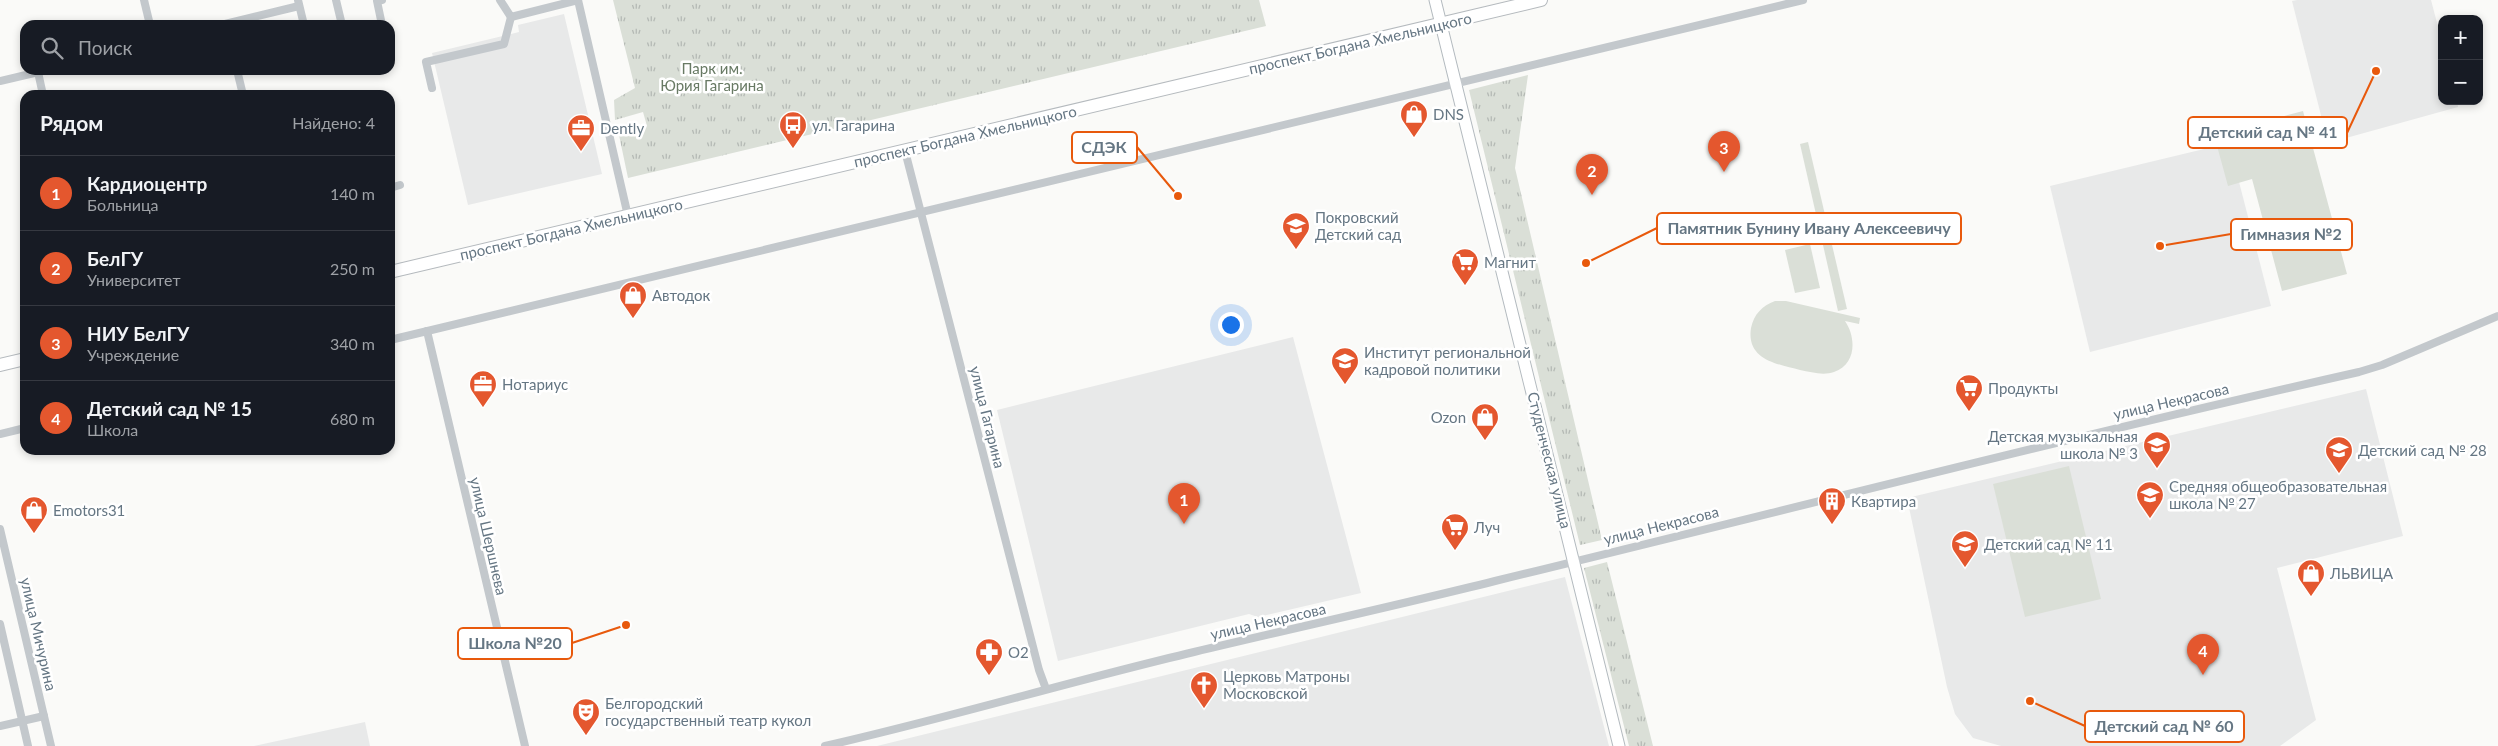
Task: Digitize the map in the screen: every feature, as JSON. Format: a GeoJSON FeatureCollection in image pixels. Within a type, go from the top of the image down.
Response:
{"type":"FeatureCollection","features":[{"type":"Feature","properties":{"kind":"main road","name":"Студенческая улица"},"geometry":{"type":"LineString","coordinates":[[1435,0],[1619,746]]}},
{"type":"Feature","properties":{"kind":"main road","name":"проспект Богдана Хмельницкого"},"geometry":{"type":"LineString","coordinates":[[395,271],[1541,0]]}},
{"type":"Feature","properties":{"kind":"main road"},"geometry":{"type":"LineString","coordinates":[[0,365],[20,360]]}},
{"type":"Feature","properties":{"kind":"street"},"geometry":{"type":"LineString","coordinates":[[144,0],[149,20]]}},
{"type":"Feature","properties":{"kind":"street"},"geometry":{"type":"LineString","coordinates":[[336,0],[341,20]]}},
{"type":"Feature","properties":{"kind":"street"},"geometry":{"type":"LineString","coordinates":[[381,20],[377,1],[382,0]]}},
{"type":"Feature","properties":{"kind":"street"},"geometry":{"type":"LineString","coordinates":[[432,88],[426,62],[504,44],[511,17],[500,0]]}},
{"type":"Feature","properties":{"kind":"street"},"geometry":{"type":"LineString","coordinates":[[511,17],[578,0],[628,216]]}},
{"type":"Feature","properties":{"kind":"street"},"geometry":{"type":"LineString","coordinates":[[395,339],[1803,0]]}},
{"type":"Feature","properties":{"kind":"street"},"geometry":{"type":"LineString","coordinates":[[242,20],[298,3],[303,20]]}},
{"type":"Feature","properties":{"kind":"street"},"geometry":{"type":"LineString","coordinates":[[0,81],[25,75]]}},
{"type":"Feature","properties":{"kind":"street"},"geometry":{"type":"LineString","coordinates":[[39,75],[42,90]]}},
{"type":"Feature","properties":{"kind":"street"},"geometry":{"type":"LineString","coordinates":[[238,75],[242,90]]}},
{"type":"Feature","properties":{"kind":"street","name":"улица Гагарина"},"geometry":{"type":"LineString","coordinates":[[905,151],[1038,670],[1046,689]]}},
{"type":"Feature","properties":{"kind":"street"},"geometry":{"type":"LineString","coordinates":[[395,187],[400,186]]}},
{"type":"Feature","properties":{"kind":"street","name":"улица Некрасова"},"geometry":{"type":"LineString","coordinates":[[825,746],[1046,689],[1882,486],[1958,465],[2359,372],[2498,316]]}},
{"type":"Feature","properties":{"kind":"street","name":"улица Шершнева"},"geometry":{"type":"LineString","coordinates":[[427,331],[525,746]]}},
{"type":"Feature","properties":{"kind":"street"},"geometry":{"type":"LineString","coordinates":[[0,434],[20,429]]}},
{"type":"Feature","properties":{"kind":"street","name":"улица Мичурина"},"geometry":{"type":"LineString","coordinates":[[0,529],[51,746]]}},
{"type":"Feature","properties":{"kind":"street"},"geometry":{"type":"LineString","coordinates":[[0,624],[28,746]]}},
{"type":"Feature","properties":{"kind":"street"},"geometry":{"type":"LineString","coordinates":[[0,726],[44,716]]}},
{"type":"Feature","properties":{"kind":"shaded area"},"geometry":{"type":"Polygon","coordinates":[[[2431,0],[2438,27],[2438,105],[2458,105],[2458,107],[2328,143],[2292,1],[2431,0]]]}},
{"type":"Feature","properties":{"kind":"shaded area"},"geometry":{"type":"Polygon","coordinates":[[[564,14],[602,174],[468,205],[432,53],[519,32],[518,25],[564,14]]]}},
{"type":"Feature","properties":{"kind":"shaded area"},"geometry":{"type":"Polygon","coordinates":[[[2229,143],[2271,306],[2090,352],[2050,186],[2229,143]]]}},
{"type":"Feature","properties":{"kind":"shaded area"},"geometry":{"type":"Polygon","coordinates":[[[1293,337],[1361,593],[1258,617],[1249,614],[1058,661],[997,410],[1293,337]]]}},
{"type":"Feature","properties":{"kind":"shaded area"},"geometry":{"type":"Polygon","coordinates":[[[2366,389],[2403,536],[2277,568],[2316,720],[2280,746],[2001,746],[1973,738],[1955,714],[1947,687],[1907,498],[2366,389]]]}},
{"type":"Feature","properties":{"kind":"shaded area"},"geometry":{"type":"Polygon","coordinates":[[[1565,577],[1609,746],[877,746],[1565,577]]]}},
{"type":"Feature","properties":{"kind":"shaded area"},"geometry":{"type":"Polygon","coordinates":[[[365,722],[370,746],[254,746],[365,722]]]}},
{"type":"Feature","properties":{"kind":"green space","name":"Парк им. Юрия Гагарина"},"geometry":{"type":"Polygon","coordinates":[[[613,0],[1259,0],[1266,26],[628,178],[619,135],[647,126],[643,112],[615,120],[614,100],[635,88],[613,0]]]}},
{"type":"Feature","properties":{"kind":"green space"},"geometry":{"type":"Polygon","coordinates":[[[1528,75],[1515,168],[1602,540],[1580,545],[1469,90],[1528,75]]]}},
{"type":"Feature","properties":{"kind":"green space"},"geometry":{"type":"Polygon","coordinates":[[[2303,111],[2347,274],[2282,291],[2252,179],[2228,186],[2214,135],[2303,111]]]}},
{"type":"Feature","properties":{"kind":"green space"},"geometry":{"type":"Polygon","coordinates":[[[1808,142],[1847,309],[1838,311],[1800,144],[1808,142]]]}},
{"type":"Feature","properties":{"kind":"green space"},"geometry":{"type":"Polygon","coordinates":[[[1810,244],[1820,288],[1795,293],[1785,250],[1810,244]]]}},
{"type":"Feature","properties":{"kind":"green space"},"geometry":{"type":"Polygon","coordinates":[[[1775,301],[1786,301],[1860,318],[1859,324],[1845,321],[1849,327],[1852,342],[1852,350],[1847,363],[1842,368],[1826,374],[1774,363],[1759,354],[1753,347],[1751,339],[1752,323],[1759,311],[1775,301]]]}},
{"type":"Feature","properties":{"kind":"green space"},"geometry":{"type":"Polygon","coordinates":[[[2069,466],[2101,599],[2025,617],[1993,484],[2069,466]]]}},
{"type":"Feature","properties":{"kind":"green space"},"geometry":{"type":"Polygon","coordinates":[[[1607,562],[1653,746],[1629,746],[1584,568],[1607,562]]]}},
{"type":"Feature","properties":{"kind":"place","name":"Детский сад № 41"},"geometry":{"type":"Point","coordinates":[2376,71]}},
{"type":"Feature","properties":{"kind":"place","name":"DNS"},"geometry":{"type":"Point","coordinates":[1414,138]}},
{"type":"Feature","properties":{"kind":"place","name":"ул. Гагарина"},"geometry":{"type":"Point","coordinates":[793,149]}},
{"type":"Feature","properties":{"kind":"place","name":"Dently"},"geometry":{"type":"Point","coordinates":[581,152]}},
{"type":"Feature","properties":{"kind":"place","name":"НИУ БелГУ"},"geometry":{"type":"Point","coordinates":[1724,172]}},
{"type":"Feature","properties":{"kind":"place","name":"БелГУ"},"geometry":{"type":"Point","coordinates":[1592,195]}},
{"type":"Feature","properties":{"kind":"place","name":"СДЭК"},"geometry":{"type":"Point","coordinates":[1178,196]}},
{"type":"Feature","properties":{"kind":"place","name":"Гимназия №2"},"geometry":{"type":"Point","coordinates":[2160,246]}},
{"type":"Feature","properties":{"kind":"place","name":"Покровский Детский сад"},"geometry":{"type":"Point","coordinates":[1296,250]}},
{"type":"Feature","properties":{"kind":"place","name":"Памятник Бунину Ивану Алексеевичу"},"geometry":{"type":"Point","coordinates":[1586,263]}},
{"type":"Feature","properties":{"kind":"place","name":"Магнит"},"geometry":{"type":"Point","coordinates":[1465,286]}},
{"type":"Feature","properties":{"kind":"place","name":"Автодок"},"geometry":{"type":"Point","coordinates":[633,319]}},
{"type":"Feature","properties":{"kind":"place","name":"Институт региональной кадровой политики"},"geometry":{"type":"Point","coordinates":[1345,385]}},
{"type":"Feature","properties":{"kind":"place","name":"Нотариус"},"geometry":{"type":"Point","coordinates":[483,408]}},
{"type":"Feature","properties":{"kind":"place","name":"Продукты"},"geometry":{"type":"Point","coordinates":[1969,412]}},
{"type":"Feature","properties":{"kind":"place","name":"Ozon"},"geometry":{"type":"Point","coordinates":[1485,441]}},
{"type":"Feature","properties":{"kind":"place","name":"Детская музыкальная школа № 3"},"geometry":{"type":"Point","coordinates":[2157,469]}},
{"type":"Feature","properties":{"kind":"place","name":"Детский сад № 28"},"geometry":{"type":"Point","coordinates":[2339,474]}},
{"type":"Feature","properties":{"kind":"place","name":"Средняя общеобразовательная школа № 27"},"geometry":{"type":"Point","coordinates":[2150,519]}},
{"type":"Feature","properties":{"kind":"place","name":"Кардиоцентр"},"geometry":{"type":"Point","coordinates":[1184,524]}},
{"type":"Feature","properties":{"kind":"place","name":"Квартира"},"geometry":{"type":"Point","coordinates":[1832,525]}},
{"type":"Feature","properties":{"kind":"place","name":"Emotors31"},"geometry":{"type":"Point","coordinates":[34,534]}},
{"type":"Feature","properties":{"kind":"place","name":"Луч"},"geometry":{"type":"Point","coordinates":[1455,551]}},
{"type":"Feature","properties":{"kind":"place","name":"Детский сад № 11"},"geometry":{"type":"Point","coordinates":[1965,568]}},
{"type":"Feature","properties":{"kind":"place","name":"ЛЬВИЦА"},"geometry":{"type":"Point","coordinates":[2311,597]}},
{"type":"Feature","properties":{"kind":"place","name":"Школа №20"},"geometry":{"type":"Point","coordinates":[626,625]}},
{"type":"Feature","properties":{"kind":"place","name":"Детский сад № 15"},"geometry":{"type":"Point","coordinates":[2203,675]}},
{"type":"Feature","properties":{"kind":"place","name":"O2"},"geometry":{"type":"Point","coordinates":[989,676]}},
{"type":"Feature","properties":{"kind":"place","name":"Детский сад № 60"},"geometry":{"type":"Point","coordinates":[2030,701]}},
{"type":"Feature","properties":{"kind":"place","name":"Церковь Матроны Московской"},"geometry":{"type":"Point","coordinates":[1204,709]}},
{"type":"Feature","properties":{"kind":"place","name":"Белгородский государственный театр кукол"},"geometry":{"type":"Point","coordinates":[586,736]}}]}
